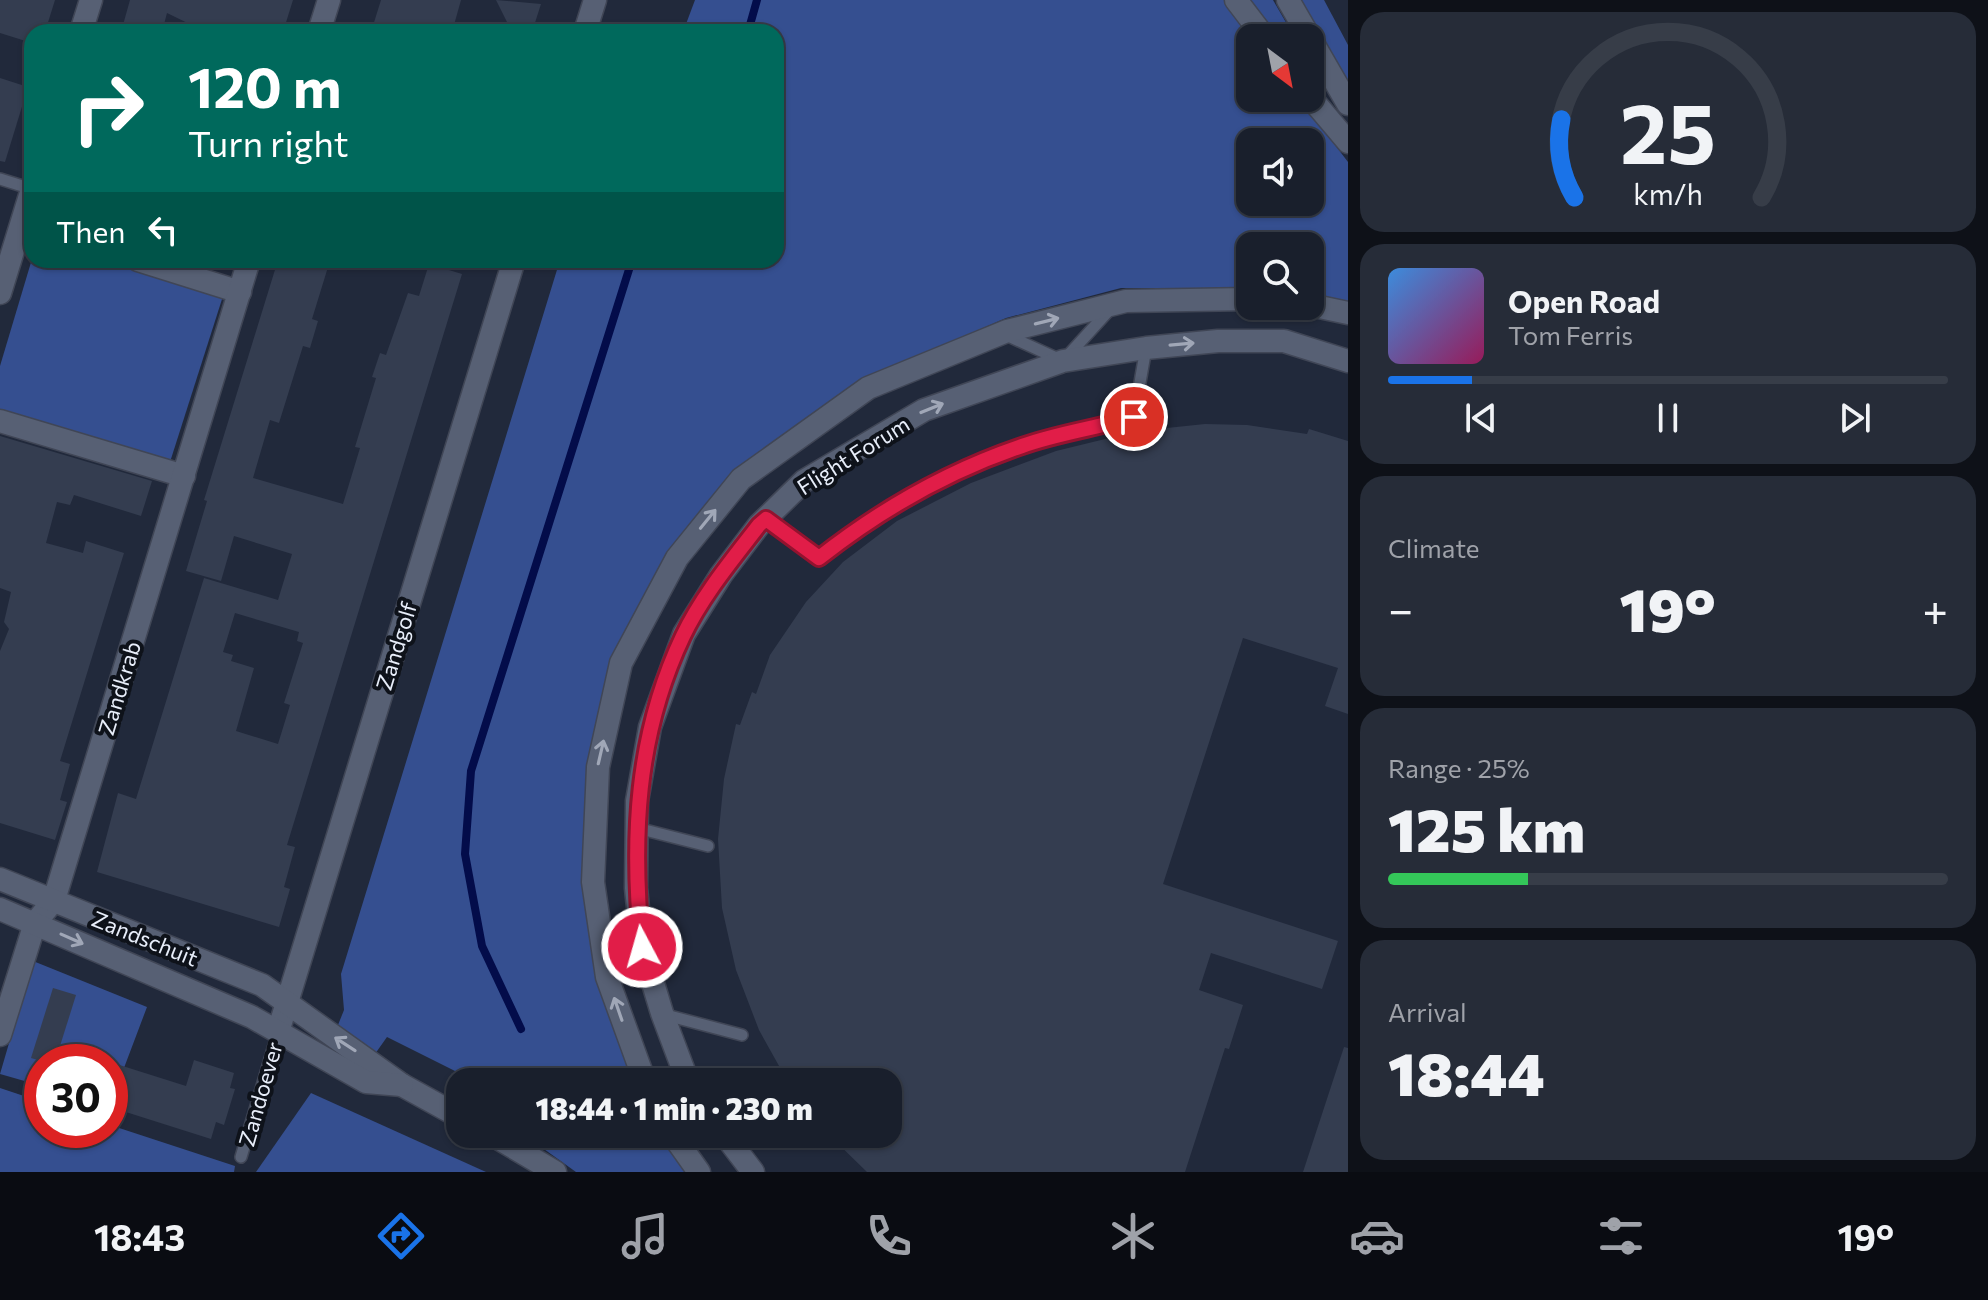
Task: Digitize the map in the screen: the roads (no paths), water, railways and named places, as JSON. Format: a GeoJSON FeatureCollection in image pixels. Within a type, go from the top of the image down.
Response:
{"type":"FeatureCollection","features":[{"type":"Feature","properties":{"kind":"street"},"geometry":{"type":"LineString","coordinates":[[84,24],[91,0]]}},
{"type":"Feature","properties":{"kind":"street"},"geometry":{"type":"LineString","coordinates":[[322,24],[329,0]]}},
{"type":"Feature","properties":{"kind":"street"},"geometry":{"type":"LineString","coordinates":[[588,24],[595,0]]}},
{"type":"Feature","properties":{"kind":"street"},"geometry":{"type":"LineString","coordinates":[[1236,0],[1254,24]]}},
{"type":"Feature","properties":{"kind":"street"},"geometry":{"type":"LineString","coordinates":[[1288,0],[1340,80],[1348,104]]}},
{"type":"Feature","properties":{"kind":"street"},"geometry":{"type":"LineString","coordinates":[[1323,112],[1348,142]]}},
{"type":"Feature","properties":{"kind":"street"},"geometry":{"type":"LineString","coordinates":[[0,293],[24,233]]}},
{"type":"Feature","properties":{"kind":"street"},"geometry":{"type":"LineString","coordinates":[[164,268],[240,292]]}},
{"type":"Feature","properties":{"kind":"street","name":"Zandkrab"},"geometry":{"type":"LineString","coordinates":[[54,900],[247,268]]}},
{"type":"Feature","properties":{"kind":"street","name":"Zandgolf"},"geometry":{"type":"LineString","coordinates":[[278,1032],[512,268]]}},
{"type":"Feature","properties":{"kind":"street","name":"Flight Forum"},"geometry":{"type":"LineString","coordinates":[[640,1068],[607,977],[593,882],[598,767],[621,663],[677,558],[741,479],[868,388],[1002,333],[1116,303],[1236,299]]}},
{"type":"Feature","properties":{"kind":"street"},"geometry":{"type":"LineString","coordinates":[[1324,308],[1348,313]]}},
{"type":"Feature","properties":{"kind":"street","name":"Flight Forum"},"geometry":{"type":"LineString","coordinates":[[683,1068],[642,947],[636,888],[637,801],[650,727],[684,634],[721,575],[766,519],[804,481],[924,410],[1063,361],[1146,348],[1284,341],[1348,361]]}},
{"type":"Feature","properties":{"kind":"street"},"geometry":{"type":"LineString","coordinates":[[0,421],[184,476]]}},
{"type":"Feature","properties":{"kind":"street","name":"Zandschuit"},"geometry":{"type":"LineString","coordinates":[[0,879],[262,985],[402,1085]]}},
{"type":"Feature","properties":{"kind":"street"},"geometry":{"type":"LineString","coordinates":[[0,1035],[35,923],[54,900]]}},
{"type":"Feature","properties":{"kind":"street","name":"Zandschuit"},"geometry":{"type":"LineString","coordinates":[[0,909],[278,1032],[366,1082],[402,1085]]}},
{"type":"Feature","properties":{"kind":"street"},"geometry":{"type":"LineString","coordinates":[[402,1085],[446,1109]]}},
{"type":"Feature","properties":{"kind":"street"},"geometry":{"type":"LineString","coordinates":[[515,1148],[555,1172]]}},
{"type":"Feature","properties":{"kind":"street"},"geometry":{"type":"LineString","coordinates":[[682,1148],[699,1172]]}},
{"type":"Feature","properties":{"kind":"street"},"geometry":{"type":"LineString","coordinates":[[735,1148],[753,1172]]}},
{"type":"Feature","properties":{"kind":"lane"},"geometry":{"type":"LineString","coordinates":[[0,179],[24,186]]}},
{"type":"Feature","properties":{"kind":"lane"},"geometry":{"type":"LineString","coordinates":[[1002,333],[1063,361],[1116,303]]}},
{"type":"Feature","properties":{"kind":"lane"},"geometry":{"type":"LineString","coordinates":[[766,519],[819,558],[860,526],[922,489],[1021,446],[1134,417],[1146,348]]}},
{"type":"Feature","properties":{"kind":"lane"},"geometry":{"type":"LineString","coordinates":[[637,828],[708,846]]}},
{"type":"Feature","properties":{"kind":"lane"},"geometry":{"type":"LineString","coordinates":[[662,1013],[742,1035]]}},
{"type":"Feature","properties":{"kind":"lane","name":"Zandoever"},"geometry":{"type":"LineString","coordinates":[[241,1157],[278,1032]]}},
{"type":"Feature","properties":{"kind":"waterway"},"geometry":{"type":"LineString","coordinates":[[750,24],[757,0]]}},
{"type":"Feature","properties":{"kind":"waterway"},"geometry":{"type":"LineString","coordinates":[[521,1029],[482,946],[465,854],[471,771],[629,268]]}}]}
